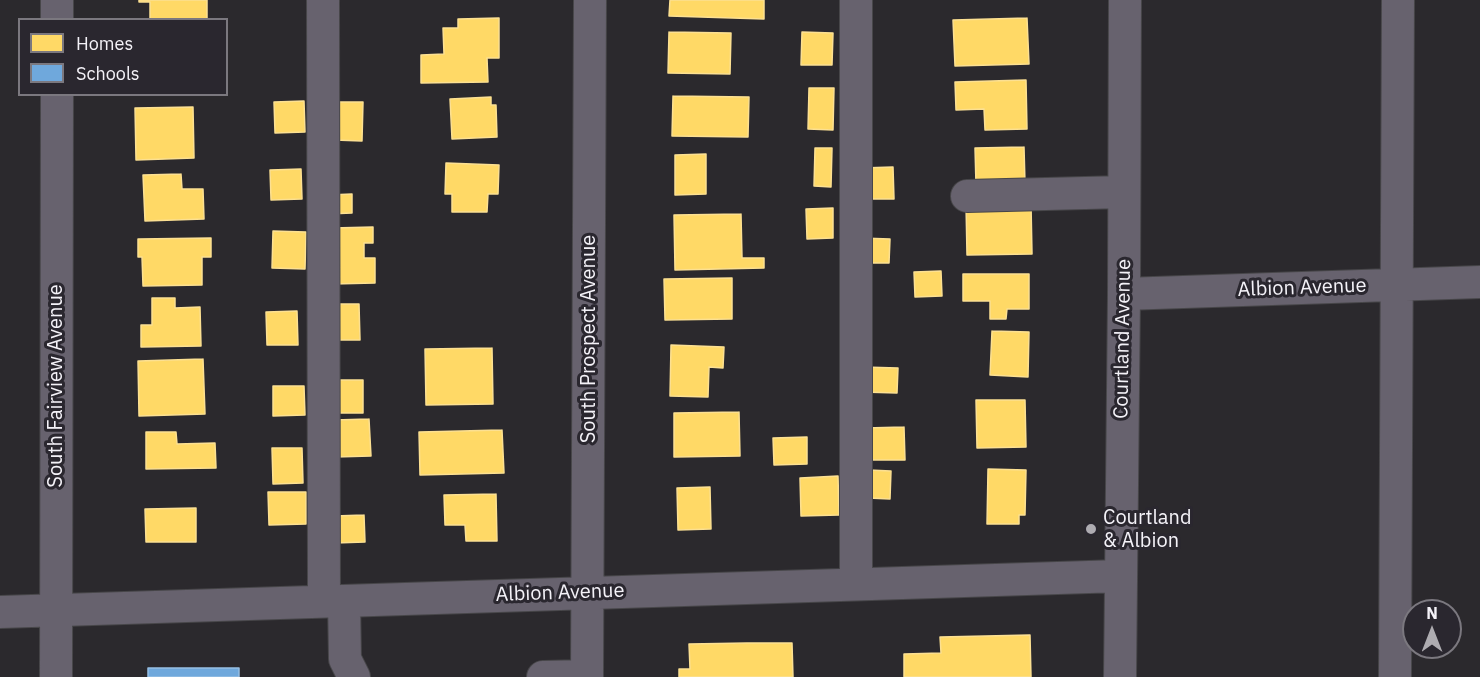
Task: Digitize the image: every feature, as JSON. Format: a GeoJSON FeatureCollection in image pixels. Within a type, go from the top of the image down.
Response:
{"type":"FeatureCollection","features":[{"type":"Feature","properties":{"kind":"street"},"geometry":{"type":"LineString","coordinates":[[57,0],[57,18]]}},
{"type":"Feature","properties":{"kind":"street"},"geometry":{"type":"LineString","coordinates":[[323,0],[334,601],[345,659],[354,677]]}},
{"type":"Feature","properties":{"kind":"street","name":"South Prospect Avenue"},"geometry":{"type":"LineString","coordinates":[[587,677],[590,0]]}},
{"type":"Feature","properties":{"kind":"street"},"geometry":{"type":"LineString","coordinates":[[856,0],[856,584]]}},
{"type":"Feature","properties":{"kind":"street","name":"Courtland Avenue"},"geometry":{"type":"LineString","coordinates":[[1120,677],[1125,0]]}},
{"type":"Feature","properties":{"kind":"street"},"geometry":{"type":"LineString","coordinates":[[1395,677],[1398,0]]}},
{"type":"Feature","properties":{"kind":"street","name":"South Fairview Avenue"},"geometry":{"type":"LineString","coordinates":[[56,677],[57,96]]}},
{"type":"Feature","properties":{"kind":"street"},"geometry":{"type":"LineString","coordinates":[[967,196],[1124,192]]}},
{"type":"Feature","properties":{"kind":"street","name":"Albion Avenue"},"geometry":{"type":"LineString","coordinates":[[1124,294],[1480,282]]}},
{"type":"Feature","properties":{"kind":"street","name":"Albion Avenue"},"geometry":{"type":"LineString","coordinates":[[0,612],[1120,576]]}},
{"type":"Feature","properties":{"kind":"street"},"geometry":{"type":"LineString","coordinates":[[543,677],[587,677]]}},
{"type":"Feature","properties":{"kind":"building: Homes"},"geometry":{"type":"Polygon","coordinates":[[[139,0],[207,0],[207,18],[150,18],[150,2],[139,2],[139,0]]]}},
{"type":"Feature","properties":{"kind":"building: Homes"},"geometry":{"type":"Polygon","coordinates":[[[670,0],[764,0],[764,19],[669,16],[670,0]]]}},
{"type":"Feature","properties":{"kind":"building: Homes"},"geometry":{"type":"Polygon","coordinates":[[[499,18],[499,58],[487,58],[488,82],[421,83],[421,55],[444,54],[443,28],[458,28],[458,19],[499,18]]]}},
{"type":"Feature","properties":{"kind":"building: Homes"},"geometry":{"type":"Polygon","coordinates":[[[1027,18],[1029,64],[955,66],[953,20],[1027,18]]]}},
{"type":"Feature","properties":{"kind":"building: Homes"},"geometry":{"type":"Polygon","coordinates":[[[669,32],[731,33],[730,74],[668,73],[669,32]]]}},
{"type":"Feature","properties":{"kind":"building: Homes"},"geometry":{"type":"Polygon","coordinates":[[[802,32],[833,33],[832,65],[801,65],[802,32]]]}},
{"type":"Feature","properties":{"kind":"building: Homes"},"geometry":{"type":"Polygon","coordinates":[[[1026,80],[1027,129],[985,130],[984,109],[956,110],[955,82],[1026,80]]]}},
{"type":"Feature","properties":{"kind":"building: Homes"},"geometry":{"type":"Polygon","coordinates":[[[809,88],[834,88],[833,130],[808,129],[809,88]]]}},
{"type":"Feature","properties":{"kind":"building: Homes"},"geometry":{"type":"Polygon","coordinates":[[[673,96],[749,97],[748,137],[672,136],[673,96]]]}},
{"type":"Feature","properties":{"kind":"building: Homes"},"geometry":{"type":"Polygon","coordinates":[[[491,97],[491,105],[496,105],[497,137],[452,139],[450,99],[491,97]]]}},
{"type":"Feature","properties":{"kind":"building: Homes"},"geometry":{"type":"Polygon","coordinates":[[[304,101],[305,132],[275,133],[274,102],[304,101]]]}},
{"type":"Feature","properties":{"kind":"building: Homes"},"geometry":{"type":"Polygon","coordinates":[[[335,102],[363,102],[362,141],[334,140],[335,102]]]}},
{"type":"Feature","properties":{"kind":"building: Homes"},"geometry":{"type":"Polygon","coordinates":[[[193,107],[194,158],[136,160],[135,108],[193,107]]]}},
{"type":"Feature","properties":{"kind":"building: Homes"},"geometry":{"type":"Polygon","coordinates":[[[1024,147],[1025,183],[976,185],[975,148],[1024,147]]]}},
{"type":"Feature","properties":{"kind":"building: Homes"},"geometry":{"type":"Polygon","coordinates":[[[815,148],[832,148],[831,187],[814,186],[815,148]]]}},
{"type":"Feature","properties":{"kind":"building: Homes"},"geometry":{"type":"Polygon","coordinates":[[[706,154],[706,194],[675,195],[675,155],[706,154]]]}},
{"type":"Feature","properties":{"kind":"building: Homes"},"geometry":{"type":"Polygon","coordinates":[[[446,163],[499,165],[498,194],[488,194],[487,212],[452,212],[452,194],[445,194],[446,163]]]}},
{"type":"Feature","properties":{"kind":"building: Homes"},"geometry":{"type":"Polygon","coordinates":[[[893,167],[894,199],[862,199],[861,168],[893,167]]]}},
{"type":"Feature","properties":{"kind":"building: Homes"},"geometry":{"type":"Polygon","coordinates":[[[301,169],[302,199],[271,200],[270,170],[301,169]]]}},
{"type":"Feature","properties":{"kind":"building: Homes"},"geometry":{"type":"Polygon","coordinates":[[[181,174],[182,189],[203,189],[204,219],[145,221],[143,175],[181,174]]]}},
{"type":"Feature","properties":{"kind":"building: Homes"},"geometry":{"type":"Polygon","coordinates":[[[352,194],[352,213],[328,214],[328,195],[352,194]]]}},
{"type":"Feature","properties":{"kind":"building: Homes"},"geometry":{"type":"Polygon","coordinates":[[[1031,204],[1032,254],[967,255],[966,205],[1031,204]]]}},
{"type":"Feature","properties":{"kind":"building: Homes"},"geometry":{"type":"Polygon","coordinates":[[[833,208],[833,238],[807,239],[806,209],[833,208]]]}},
{"type":"Feature","properties":{"kind":"building: Homes"},"geometry":{"type":"Polygon","coordinates":[[[741,214],[742,258],[764,258],[764,268],[675,270],[674,215],[741,214]]]}},
{"type":"Feature","properties":{"kind":"building: Homes"},"geometry":{"type":"Polygon","coordinates":[[[373,227],[373,243],[364,243],[364,258],[375,258],[375,283],[333,284],[332,228],[373,227]]]}},
{"type":"Feature","properties":{"kind":"building: Homes"},"geometry":{"type":"Polygon","coordinates":[[[273,231],[306,232],[305,269],[272,268],[273,231]]]}},
{"type":"Feature","properties":{"kind":"building: Homes"},"geometry":{"type":"Polygon","coordinates":[[[211,238],[211,257],[202,257],[202,285],[143,286],[142,257],[138,257],[138,239],[211,238]]]}},
{"type":"Feature","properties":{"kind":"building: Homes"},"geometry":{"type":"Polygon","coordinates":[[[861,238],[890,239],[889,263],[860,263],[861,238]]]}},
{"type":"Feature","properties":{"kind":"building: Homes"},"geometry":{"type":"Polygon","coordinates":[[[941,271],[942,296],[915,297],[914,272],[941,271]]]}},
{"type":"Feature","properties":{"kind":"building: Homes"},"geometry":{"type":"Polygon","coordinates":[[[963,274],[1029,274],[1029,309],[1007,309],[1006,319],[990,319],[990,301],[963,301],[963,274]]]}},
{"type":"Feature","properties":{"kind":"building: Homes"},"geometry":{"type":"Polygon","coordinates":[[[732,278],[732,319],[665,320],[664,279],[732,278]]]}},
{"type":"Feature","properties":{"kind":"building: Homes"},"geometry":{"type":"Polygon","coordinates":[[[152,298],[175,298],[175,308],[200,307],[201,346],[141,347],[141,325],[152,325],[152,298]]]}},
{"type":"Feature","properties":{"kind":"building: Homes"},"geometry":{"type":"Polygon","coordinates":[[[329,304],[359,304],[360,340],[329,340],[329,304]]]}},
{"type":"Feature","properties":{"kind":"building: Homes"},"geometry":{"type":"Polygon","coordinates":[[[297,311],[298,345],[267,345],[266,312],[297,311]]]}},
{"type":"Feature","properties":{"kind":"building: Homes"},"geometry":{"type":"Polygon","coordinates":[[[992,331],[1029,332],[1028,377],[990,375],[992,331]]]}},
{"type":"Feature","properties":{"kind":"building: Homes"},"geometry":{"type":"Polygon","coordinates":[[[671,345],[724,347],[723,368],[709,367],[708,397],[670,396],[671,345]]]}},
{"type":"Feature","properties":{"kind":"building: Homes"},"geometry":{"type":"Polygon","coordinates":[[[492,348],[493,404],[426,405],[425,349],[492,348]]]}},
{"type":"Feature","properties":{"kind":"building: Homes"},"geometry":{"type":"Polygon","coordinates":[[[203,359],[205,414],[139,416],[138,361],[203,359]]]}},
{"type":"Feature","properties":{"kind":"building: Homes"},"geometry":{"type":"Polygon","coordinates":[[[863,367],[898,368],[897,393],[862,392],[863,367]]]}},
{"type":"Feature","properties":{"kind":"building: Homes"},"geometry":{"type":"Polygon","coordinates":[[[336,380],[363,380],[363,413],[336,413],[336,380]]]}},
{"type":"Feature","properties":{"kind":"building: Homes"},"geometry":{"type":"Polygon","coordinates":[[[273,386],[304,386],[305,415],[273,416],[273,386]]]}},
{"type":"Feature","properties":{"kind":"building: Homes"},"geometry":{"type":"Polygon","coordinates":[[[976,400],[1025,400],[1026,447],[977,448],[976,400]]]}},
{"type":"Feature","properties":{"kind":"building: Homes"},"geometry":{"type":"Polygon","coordinates":[[[739,412],[740,456],[674,457],[674,413],[739,412]]]}},
{"type":"Feature","properties":{"kind":"building: Homes"},"geometry":{"type":"Polygon","coordinates":[[[369,419],[371,456],[335,457],[334,420],[369,419]]]}},
{"type":"Feature","properties":{"kind":"building: Homes"},"geometry":{"type":"Polygon","coordinates":[[[904,427],[905,460],[866,460],[865,428],[904,427]]]}},
{"type":"Feature","properties":{"kind":"building: Homes"},"geometry":{"type":"Polygon","coordinates":[[[502,430],[504,473],[420,475],[419,432],[502,430]]]}},
{"type":"Feature","properties":{"kind":"building: Homes"},"geometry":{"type":"Polygon","coordinates":[[[146,432],[176,432],[177,444],[215,443],[216,468],[146,469],[146,432]]]}},
{"type":"Feature","properties":{"kind":"building: Homes"},"geometry":{"type":"Polygon","coordinates":[[[807,437],[807,464],[774,465],[773,438],[807,437]]]}},
{"type":"Feature","properties":{"kind":"building: Homes"},"geometry":{"type":"Polygon","coordinates":[[[272,448],[302,448],[303,483],[273,484],[272,448]]]}},
{"type":"Feature","properties":{"kind":"building: Homes"},"geometry":{"type":"Polygon","coordinates":[[[988,469],[1026,470],[1025,515],[1019,515],[1019,524],[987,524],[988,469]]]}},
{"type":"Feature","properties":{"kind":"building: Homes"},"geometry":{"type":"Polygon","coordinates":[[[869,470],[891,471],[890,499],[868,498],[869,470]]]}},
{"type":"Feature","properties":{"kind":"building: Homes"},"geometry":{"type":"Polygon","coordinates":[[[838,476],[839,515],[801,516],[800,478],[838,476]]]}},
{"type":"Feature","properties":{"kind":"building: Homes"},"geometry":{"type":"Polygon","coordinates":[[[710,487],[711,529],[678,530],[677,488],[710,487]]]}},
{"type":"Feature","properties":{"kind":"building: Homes"},"geometry":{"type":"Polygon","coordinates":[[[268,492],[306,492],[306,524],[269,525],[268,492]]]}},
{"type":"Feature","properties":{"kind":"building: Homes"},"geometry":{"type":"Polygon","coordinates":[[[496,494],[497,541],[466,541],[465,525],[445,525],[444,495],[496,494]]]}},
{"type":"Feature","properties":{"kind":"building: Homes"},"geometry":{"type":"Polygon","coordinates":[[[196,508],[196,542],[146,542],[145,509],[196,508]]]}},
{"type":"Feature","properties":{"kind":"building: Homes"},"geometry":{"type":"Polygon","coordinates":[[[364,515],[365,542],[335,543],[334,516],[364,515]]]}},
{"type":"Feature","properties":{"kind":"building: Homes"},"geometry":{"type":"Polygon","coordinates":[[[1030,635],[1031,677],[904,677],[904,654],[941,653],[940,637],[1030,635]]]}},
{"type":"Feature","properties":{"kind":"building: Homes"},"geometry":{"type":"Polygon","coordinates":[[[792,643],[793,677],[679,677],[679,669],[690,669],[689,644],[792,643]]]}},
{"type":"Feature","properties":{"kind":"building: Schools"},"geometry":{"type":"Polygon","coordinates":[[[148,668],[239,668],[239,677],[148,677],[148,668]]]}},
{"type":"Feature","properties":{"kind":"place","name":"Courtland & Albion"},"geometry":{"type":"Point","coordinates":[1091,529]}}]}
